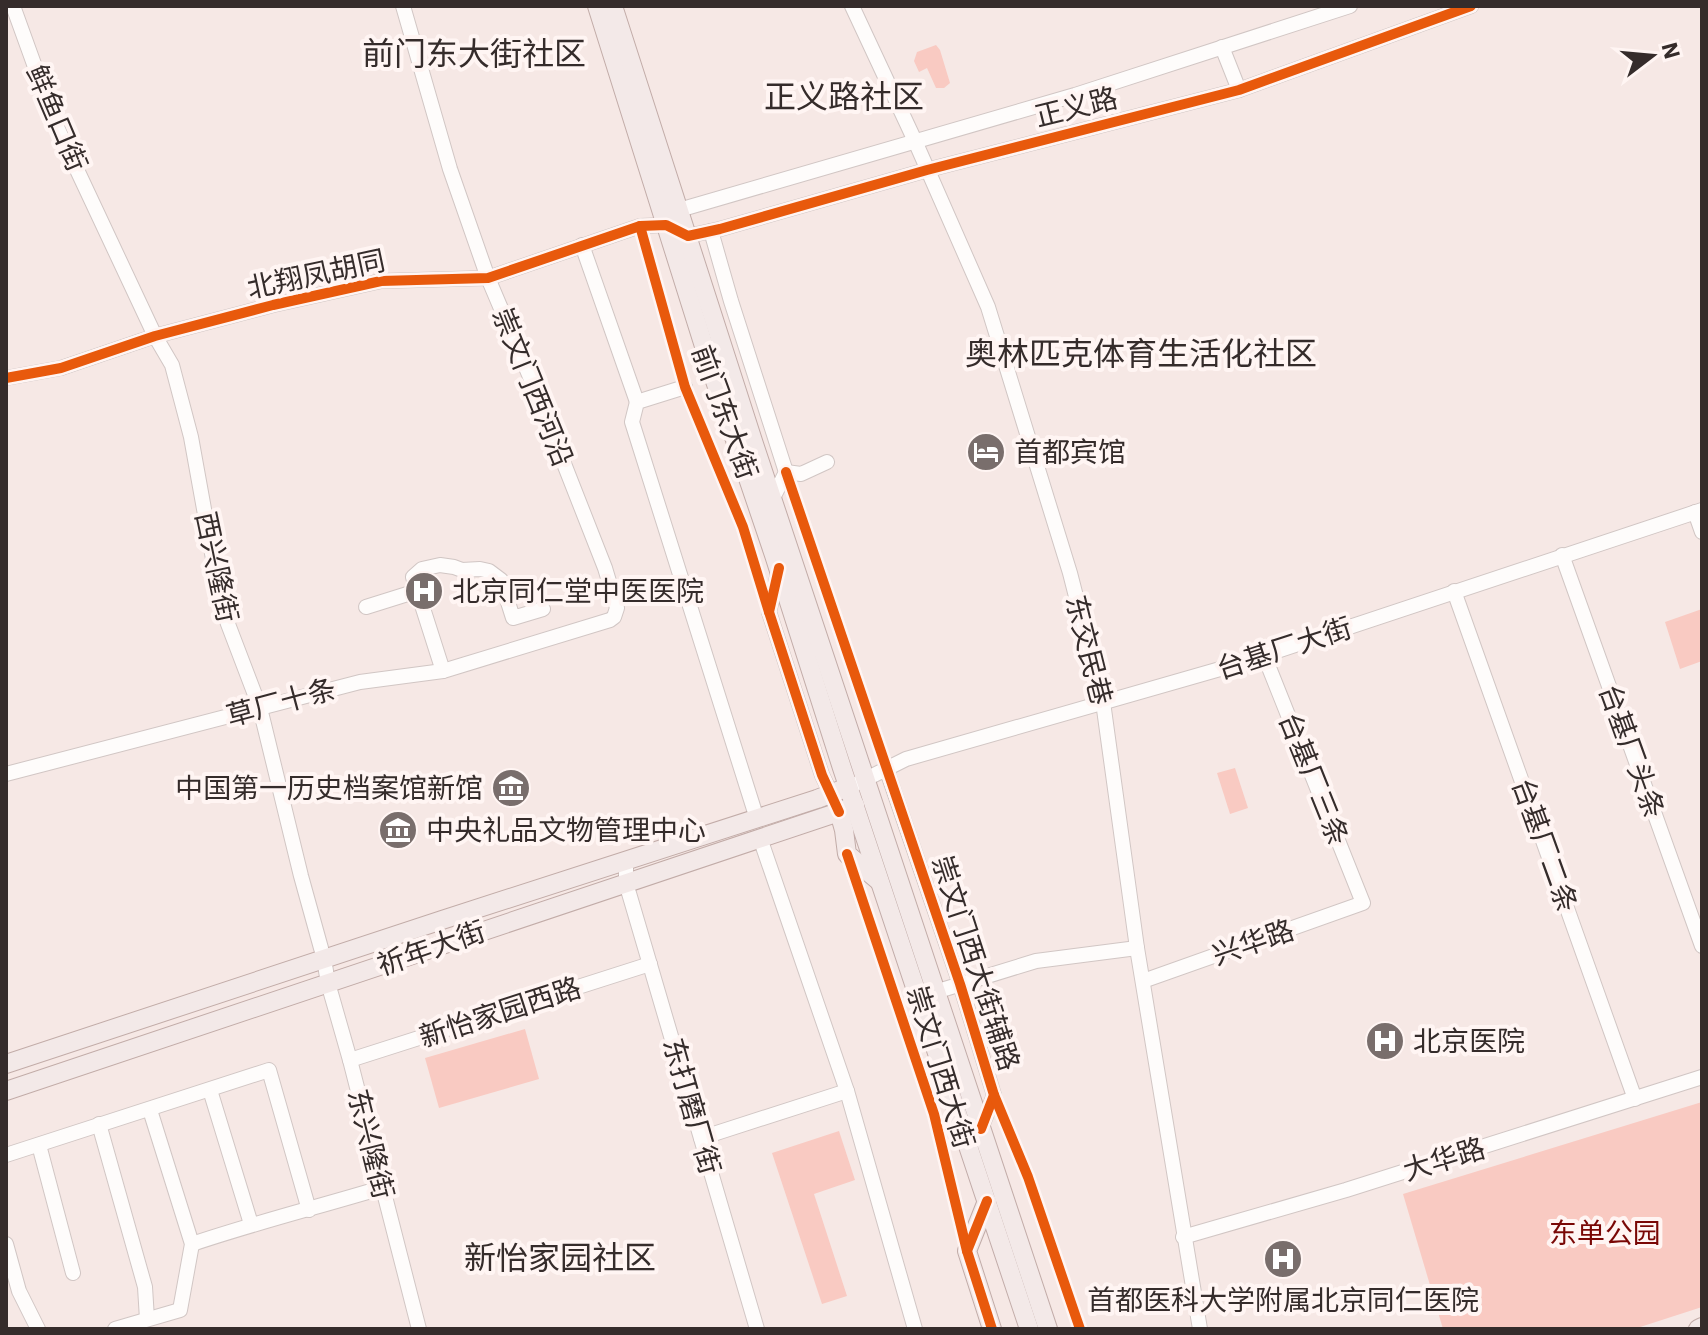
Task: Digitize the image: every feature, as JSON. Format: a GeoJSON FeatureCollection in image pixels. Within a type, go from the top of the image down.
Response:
{"type":"FeatureCollection","features":[{"type":"Feature","properties":{"kind":"main road","name":"前门东大街"},"geometry":{"type":"LineString","coordinates":[[597,6],[714,378],[779,568],[847,796]]}},
{"type":"Feature","properties":{"kind":"main road","name":"前门东大街"},"geometry":{"type":"LineString","coordinates":[[613,6],[772,500],[847,796]]}},
{"type":"Feature","properties":{"kind":"main road","name":"祈年大街"},"geometry":{"type":"LineString","coordinates":[[6,1064],[626,860],[757,819],[847,796]]}},
{"type":"Feature","properties":{"kind":"main road","name":"祈年大街"},"geometry":{"type":"LineString","coordinates":[[6,1091],[760,838],[847,796]]}},
{"type":"Feature","properties":{"kind":"main road","name":"崇文门西大街"},"geometry":{"type":"LineString","coordinates":[[847,796],[844,830],[847,854],[880,882],[1029,1329]]}},
{"type":"Feature","properties":{"kind":"main road","name":"崇文门西大街"},"geometry":{"type":"LineString","coordinates":[[847,796],[901,888],[1048,1329]]}},
{"type":"Feature","properties":{"kind":"main road"},"geometry":{"type":"LineString","coordinates":[[987,1201],[967,1251],[992,1329]]}},
{"type":"Feature","properties":{"kind":"street","name":"鲜鱼口街"},"geometry":{"type":"LineString","coordinates":[[13,6],[50,110],[85,186]]}},
{"type":"Feature","properties":{"kind":"street","name":"崇文门西河沿"},"geometry":{"type":"LineString","coordinates":[[403,6],[450,169],[488,278],[605,568],[617,608],[610,620],[556,636]]}},
{"type":"Feature","properties":{"kind":"street","name":"东交民巷"},"geometry":{"type":"LineString","coordinates":[[852,6],[988,307],[1070,573],[1103,702],[1137,948],[1200,1329]]}},
{"type":"Feature","properties":{"kind":"street","name":"正义路"},"geometry":{"type":"LineString","coordinates":[[679,210],[1075,95],[1350,6]]}},
{"type":"Feature","properties":{"kind":"street","name":"正义路"},"geometry":{"type":"LineString","coordinates":[[688,236],[927,170],[1239,90],[1471,6]]}},
{"type":"Feature","properties":{"kind":"street"},"geometry":{"type":"LineString","coordinates":[[1222,47],[1239,90]]}},
{"type":"Feature","properties":{"kind":"street","name":"西兴隆街"},"geometry":{"type":"LineString","coordinates":[[85,186],[155,336],[172,365],[191,437],[219,592],[260,708],[324,959]]}},
{"type":"Feature","properties":{"kind":"street"},"geometry":{"type":"LineString","coordinates":[[679,210],[666,225],[688,236]]}},
{"type":"Feature","properties":{"kind":"street","name":"北翔凤胡同"},"geometry":{"type":"LineString","coordinates":[[6,378],[61,368],[155,336],[381,281],[488,278],[640,226],[666,225]]}},
{"type":"Feature","properties":{"kind":"street"},"geometry":{"type":"LineString","coordinates":[[711,231],[786,472],[772,500]]}},
{"type":"Feature","properties":{"kind":"street"},"geometry":{"type":"LineString","coordinates":[[582,245],[637,402],[632,422],[757,819]]}},
{"type":"Feature","properties":{"kind":"street"},"geometry":{"type":"LineString","coordinates":[[721,342],[731,301]]}},
{"type":"Feature","properties":{"kind":"street"},"geometry":{"type":"LineString","coordinates":[[637,402],[685,387]]}},
{"type":"Feature","properties":{"kind":"street"},"geometry":{"type":"LineString","coordinates":[[786,472],[801,474],[827,462]]}},
{"type":"Feature","properties":{"kind":"street"},"geometry":{"type":"LineString","coordinates":[[1698,511],[1702,532]]}},
{"type":"Feature","properties":{"kind":"street","name":"台基厂大街"},"geometry":{"type":"LineString","coordinates":[[847,796],[886,768],[906,759],[1194,677],[1698,511]]}},
{"type":"Feature","properties":{"kind":"street","name":"台基厂头条"},"geometry":{"type":"LineString","coordinates":[[1562,555],[1702,946]]}},
{"type":"Feature","properties":{"kind":"street"},"geometry":{"type":"LineString","coordinates":[[443,671],[413,577],[422,569],[447,565],[462,570],[480,569],[501,580],[513,618],[543,609]]}},
{"type":"Feature","properties":{"kind":"street"},"geometry":{"type":"LineString","coordinates":[[366,607],[417,591]]}},
{"type":"Feature","properties":{"kind":"street","name":"台基厂二条"},"geometry":{"type":"LineString","coordinates":[[1454,591],[1635,1099]]}},
{"type":"Feature","properties":{"kind":"street","name":"草厂十条"},"geometry":{"type":"LineString","coordinates":[[6,774],[360,682],[443,671],[556,636]]}},
{"type":"Feature","properties":{"kind":"street","name":"台基厂三条"},"geometry":{"type":"LineString","coordinates":[[1264,655],[1363,903]]}},
{"type":"Feature","properties":{"kind":"street","name":"崇文门西大街辅路"},"geometry":{"type":"LineString","coordinates":[[886,768],[960,984],[994,1095],[981,1129]]}},
{"type":"Feature","properties":{"kind":"street"},"geometry":{"type":"LineString","coordinates":[[760,838],[847,1091],[915,1329]]}},
{"type":"Feature","properties":{"kind":"street"},"geometry":{"type":"LineString","coordinates":[[901,888],[913,845]]}},
{"type":"Feature","properties":{"kind":"street","name":"东打磨厂街"},"geometry":{"type":"LineString","coordinates":[[626,860],[626,883],[757,1329]]}},
{"type":"Feature","properties":{"kind":"street","name":"兴华路"},"geometry":{"type":"LineString","coordinates":[[1143,981],[1363,903]]}},
{"type":"Feature","properties":{"kind":"street"},"geometry":{"type":"LineString","coordinates":[[935,992],[1036,961],[1137,948]]}},
{"type":"Feature","properties":{"kind":"street","name":"东兴隆街"},"geometry":{"type":"LineString","coordinates":[[324,959],[419,1329]]}},
{"type":"Feature","properties":{"kind":"street","name":"新怡家园西路"},"geometry":{"type":"LineString","coordinates":[[350,1060],[650,964]]}},
{"type":"Feature","properties":{"kind":"street"},"geometry":{"type":"LineString","coordinates":[[6,1155],[269,1070],[309,1210]]}},
{"type":"Feature","properties":{"kind":"street","name":"大华路"},"geometry":{"type":"LineString","coordinates":[[1183,1237],[1346,1190],[1702,1077]]}},
{"type":"Feature","properties":{"kind":"street"},"geometry":{"type":"LineString","coordinates":[[210,1090],[251,1224]]}},
{"type":"Feature","properties":{"kind":"street"},"geometry":{"type":"LineString","coordinates":[[701,1138],[847,1091]]}},
{"type":"Feature","properties":{"kind":"street"},"geometry":{"type":"LineString","coordinates":[[115,1329],[180,1310],[192,1244],[150,1110]]}},
{"type":"Feature","properties":{"kind":"street"},"geometry":{"type":"LineString","coordinates":[[99,1124],[145,1287],[147,1319]]}},
{"type":"Feature","properties":{"kind":"street"},"geometry":{"type":"LineString","coordinates":[[39,1145],[73,1273]]}},
{"type":"Feature","properties":{"kind":"street"},"geometry":{"type":"LineString","coordinates":[[192,1244],[251,1224],[381,1188]]}},
{"type":"Feature","properties":{"kind":"street"},"geometry":{"type":"LineString","coordinates":[[6,1244],[19,1291],[38,1329]]}},
{"type":"Feature","properties":{"kind":"green space"},"geometry":{"type":"Polygon","coordinates":[[[936,45],[950,83],[944,88],[936,88],[927,68],[919,72],[914,61],[917,52],[936,45]]]}},
{"type":"Feature","properties":{"kind":"green space"},"geometry":{"type":"Polygon","coordinates":[[[1702,609],[1702,661],[1680,669],[1665,622],[1702,609]]]}},
{"type":"Feature","properties":{"kind":"green space"},"geometry":{"type":"Polygon","coordinates":[[[1235,768],[1248,808],[1230,814],[1217,773],[1235,768]]]}},
{"type":"Feature","properties":{"kind":"green space"},"geometry":{"type":"Polygon","coordinates":[[[525,1029],[539,1079],[439,1108],[425,1058],[525,1029]]]}},
{"type":"Feature","properties":{"kind":"green space","name":"东单公园"},"geometry":{"type":"Polygon","coordinates":[[[1702,1102],[1702,1307],[1634,1329],[1443,1329],[1403,1194],[1702,1102]]]}},
{"type":"Feature","properties":{"kind":"green space"},"geometry":{"type":"Polygon","coordinates":[[[839,1131],[855,1180],[814,1194],[847,1296],[822,1304],[772,1153],[839,1131]]]}},
{"type":"Feature","properties":{"kind":"cycle path"},"geometry":{"type":"LineString","coordinates":[[6,378],[61,368],[155,336],[381,281],[488,278],[640,226],[666,225],[688,236],[720,229],[927,170],[1239,90],[1471,6]]}},
{"type":"Feature","properties":{"kind":"cycle path"},"geometry":{"type":"LineString","coordinates":[[640,226],[685,387],[743,527],[769,612]]}},
{"type":"Feature","properties":{"kind":"cycle path"},"geometry":{"type":"LineString","coordinates":[[786,472],[960,984],[994,1095],[981,1129]]}},
{"type":"Feature","properties":{"kind":"cycle path"},"geometry":{"type":"LineString","coordinates":[[779,568],[769,612],[822,775],[839,812]]}},
{"type":"Feature","properties":{"kind":"cycle path"},"geometry":{"type":"LineString","coordinates":[[847,854],[934,1114],[967,1251]]}},
{"type":"Feature","properties":{"kind":"cycle path"},"geometry":{"type":"LineString","coordinates":[[994,1095],[1028,1177],[1080,1329]]}},
{"type":"Feature","properties":{"kind":"cycle path"},"geometry":{"type":"LineString","coordinates":[[987,1201],[967,1251],[992,1329]]}},
{"type":"Feature","properties":{"kind":"place","name":"首都宾馆"},"geometry":{"type":"Point","coordinates":[986,452]}},
{"type":"Feature","properties":{"kind":"place","name":"北京同仁堂中医医院"},"geometry":{"type":"Point","coordinates":[424,591]}},
{"type":"Feature","properties":{"kind":"place","name":"中国第一历史档案馆新馆"},"geometry":{"type":"Point","coordinates":[511,788]}},
{"type":"Feature","properties":{"kind":"place","name":"中央礼品文物管理中心"},"geometry":{"type":"Point","coordinates":[398,830]}},
{"type":"Feature","properties":{"kind":"place","name":"北京医院"},"geometry":{"type":"Point","coordinates":[1385,1041]}},
{"type":"Feature","properties":{"kind":"place","name":"首都医科大学附属北京同仁医院"},"geometry":{"type":"Point","coordinates":[1283,1259]}},
{"type":"Feature","properties":{"kind":"district","name":"前门东大街社区"},"geometry":{"type":"Point","coordinates":[474,54]}},
{"type":"Feature","properties":{"kind":"district","name":"正义路社区"},"geometry":{"type":"Point","coordinates":[844,97]}},
{"type":"Feature","properties":{"kind":"district","name":"奥林匹克体育生活化社区"},"geometry":{"type":"Point","coordinates":[1141,354]}},
{"type":"Feature","properties":{"kind":"district","name":"新怡家园社区"},"geometry":{"type":"Point","coordinates":[560,1258]}}]}
